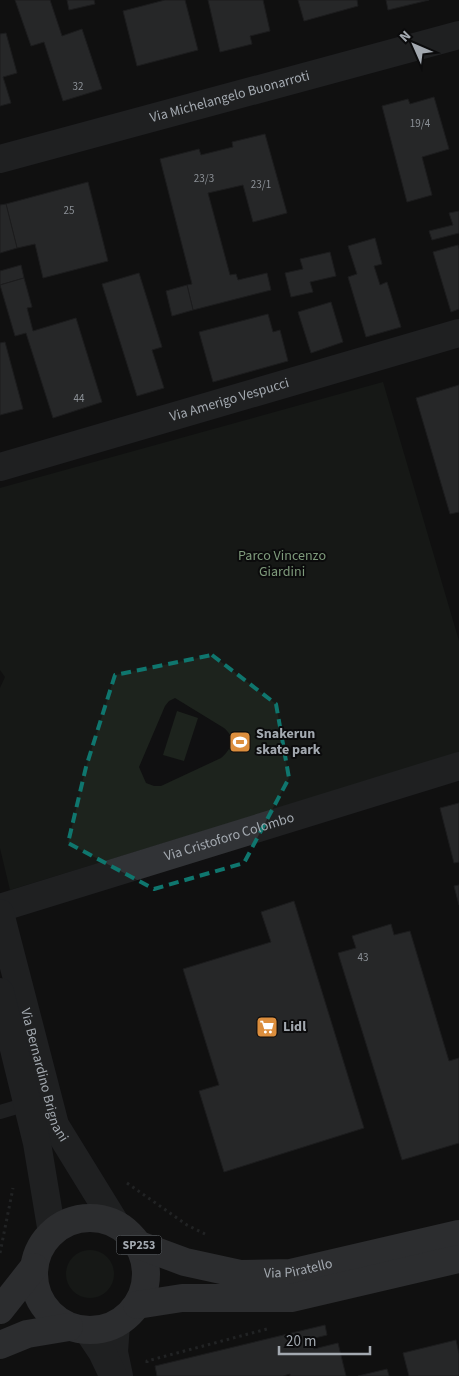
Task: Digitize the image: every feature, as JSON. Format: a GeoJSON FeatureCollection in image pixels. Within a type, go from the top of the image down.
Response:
{"type":"FeatureCollection","features":[{"type":"Feature","properties":{"kind":"main road","name":"Via Piratello"},"geometry":{"type":"LineString","coordinates":[[79,1329],[53,1317],[41,1303],[35,1286],[34,1267],[43,1243],[52,1233],[66,1223],[82,1218],[100,1218],[116,1224],[129,1233],[139,1245],[185,1262],[240,1274],[291,1273],[459,1234]]}},
{"type":"Feature","properties":{"kind":"main road","name":"SP253"},"geometry":{"type":"LineString","coordinates":[[0,1345],[26,1334],[79,1329],[102,1329],[116,1324],[137,1305],[144,1291],[146,1276],[145,1260],[139,1245]]}},
{"type":"Feature","properties":{"kind":"main road","name":"Via Piratello"},"geometry":{"type":"LineString","coordinates":[[137,1305],[182,1298],[291,1298],[459,1259]]}},
{"type":"Feature","properties":{"kind":"main road","name":"Via Piratello"},"geometry":{"type":"LineString","coordinates":[[0,1310],[34,1267]]}},
{"type":"Feature","properties":{"kind":"street","name":"Via Michelangelo Buonarroti"},"geometry":{"type":"LineString","coordinates":[[0,159],[459,35]]}},
{"type":"Feature","properties":{"kind":"street","name":"Via Amerigo Vespucci"},"geometry":{"type":"LineString","coordinates":[[0,467],[459,333]]}},
{"type":"Feature","properties":{"kind":"street","name":"Via Cristoforo Colombo"},"geometry":{"type":"LineString","coordinates":[[0,908],[459,766]]}},
{"type":"Feature","properties":{"kind":"street","name":"Via Bernardino Brignani"},"geometry":{"type":"LineString","coordinates":[[0,913],[55,1125],[116,1224]]}},
{"type":"Feature","properties":{"kind":"street","name":"Via Bernardino Brignani"},"geometry":{"type":"LineString","coordinates":[[0,992],[37,1143],[52,1233]]}},
{"type":"Feature","properties":{"kind":"street"},"geometry":{"type":"LineString","coordinates":[[116,1324],[114,1352],[118,1376]]}},
{"type":"Feature","properties":{"kind":"street"},"geometry":{"type":"LineString","coordinates":[[79,1329],[102,1352],[113,1376]]}},
{"type":"Feature","properties":{"kind":"lane"},"geometry":{"type":"LineString","coordinates":[[0,1112],[27,1104]]}},
{"type":"Feature","properties":{"kind":"path"},"geometry":{"type":"LineString","coordinates":[[123,1180],[187,1225],[213,1238]]}},
{"type":"Feature","properties":{"kind":"highlighted area"},"geometry":{"type":"Polygon","coordinates":[[[212,655],[276,704],[289,778],[244,863],[154,889],[68,843],[86,767],[115,675],[212,655]]]}},
{"type":"Feature","properties":{"kind":"green space","name":"Parco Vincenzo Giardini"},"geometry":{"type":"Polygon","coordinates":[[[383,382],[459,641],[459,753],[10,890],[0,848],[0,688],[5,677],[0,670],[0,488],[383,382]],[[175,698],[169,701],[165,706],[139,767],[146,783],[161,786],[221,758],[228,751],[231,743],[230,736],[224,728],[175,698]]]}},
{"type":"Feature","properties":{"kind":"green space"},"geometry":{"type":"Polygon","coordinates":[[[177,711],[198,718],[184,761],[163,755],[177,711]]]}},
{"type":"Feature","properties":{"kind":"green space"},"geometry":{"type":"Polygon","coordinates":[[[85,1250],[95,1250],[104,1254],[110,1260],[113,1265],[113,1283],[104,1294],[95,1298],[85,1298],[76,1294],[70,1288],[66,1279],[66,1269],[70,1260],[76,1254],[85,1250]]]}},
{"type":"Feature","properties":{"kind":"building"},"geometry":{"type":"Polygon","coordinates":[[[15,0],[50,0],[62,36],[82,29],[102,89],[63,101],[44,42],[31,46],[15,0]]]}},
{"type":"Feature","properties":{"kind":"building"},"geometry":{"type":"Polygon","coordinates":[[[67,0],[94,0],[95,4],[69,10],[67,0]]]}},
{"type":"Feature","properties":{"kind":"building"},"geometry":{"type":"Polygon","coordinates":[[[165,0],[185,0],[198,50],[137,66],[123,11],[165,0]]]}},
{"type":"Feature","properties":{"kind":"building"},"geometry":{"type":"Polygon","coordinates":[[[208,0],[263,0],[270,31],[250,36],[252,44],[220,52],[208,0]]]}},
{"type":"Feature","properties":{"kind":"building"},"geometry":{"type":"Polygon","coordinates":[[[298,0],[357,0],[358,6],[304,21],[298,0]]]}},
{"type":"Feature","properties":{"kind":"building"},"geometry":{"type":"Polygon","coordinates":[[[386,0],[429,0],[388,10],[386,0]]]}},
{"type":"Feature","properties":{"kind":"building"},"geometry":{"type":"Polygon","coordinates":[[[6,33],[17,73],[3,77],[11,103],[0,106],[0,34],[6,33]]]}},
{"type":"Feature","properties":{"kind":"building"},"geometry":{"type":"Polygon","coordinates":[[[434,97],[449,149],[422,157],[432,195],[407,202],[382,106],[408,99],[410,104],[434,97]]]}},
{"type":"Feature","properties":{"kind":"building"},"geometry":{"type":"Polygon","coordinates":[[[265,134],[287,213],[253,222],[243,185],[208,193],[230,275],[236,274],[238,280],[267,273],[271,290],[193,310],[187,285],[192,284],[160,159],[199,149],[201,155],[233,147],[232,142],[265,134]]]}},
{"type":"Feature","properties":{"kind":"building"},"geometry":{"type":"Polygon","coordinates":[[[88,182],[108,261],[43,278],[35,244],[17,248],[6,204],[88,182]]]}},
{"type":"Feature","properties":{"kind":"building"},"geometry":{"type":"Polygon","coordinates":[[[6,204],[17,248],[0,253],[0,205],[6,204]]]}},
{"type":"Feature","properties":{"kind":"building"},"geometry":{"type":"Polygon","coordinates":[[[459,211],[459,233],[432,240],[429,231],[453,225],[449,213],[459,211]]]}},
{"type":"Feature","properties":{"kind":"building"},"geometry":{"type":"Polygon","coordinates":[[[375,238],[382,264],[374,266],[380,285],[387,282],[401,327],[366,337],[348,277],[357,274],[348,246],[375,238]]]}},
{"type":"Feature","properties":{"kind":"building"},"geometry":{"type":"Polygon","coordinates":[[[458,245],[459,309],[451,312],[433,252],[458,245]]]}},
{"type":"Feature","properties":{"kind":"building"},"geometry":{"type":"Polygon","coordinates":[[[330,252],[336,276],[310,282],[313,292],[291,297],[285,273],[303,269],[300,259],[330,252]]]}},
{"type":"Feature","properties":{"kind":"building"},"geometry":{"type":"Polygon","coordinates":[[[21,265],[24,278],[0,285],[0,271],[21,265]]]}},
{"type":"Feature","properties":{"kind":"building"},"geometry":{"type":"Polygon","coordinates":[[[139,273],[162,347],[152,350],[164,388],[137,396],[102,284],[139,273]]]}},
{"type":"Feature","properties":{"kind":"building"},"geometry":{"type":"Polygon","coordinates":[[[24,278],[32,307],[27,308],[33,331],[76,318],[102,402],[53,418],[26,333],[15,336],[0,285],[24,278]]]}},
{"type":"Feature","properties":{"kind":"building"},"geometry":{"type":"Polygon","coordinates":[[[187,285],[193,310],[172,316],[166,291],[187,285]]]}},
{"type":"Feature","properties":{"kind":"building"},"geometry":{"type":"Polygon","coordinates":[[[331,302],[343,342],[311,353],[298,312],[331,302]]]}},
{"type":"Feature","properties":{"kind":"building"},"geometry":{"type":"Polygon","coordinates":[[[268,314],[273,332],[280,330],[288,361],[213,382],[199,332],[268,314]]]}},
{"type":"Feature","properties":{"kind":"building"},"geometry":{"type":"Polygon","coordinates":[[[5,342],[23,409],[0,415],[0,343],[5,342]]]}},
{"type":"Feature","properties":{"kind":"building"},"geometry":{"type":"Polygon","coordinates":[[[459,385],[459,512],[450,514],[416,398],[459,385]]]}},
{"type":"Feature","properties":{"kind":"building"},"geometry":{"type":"Polygon","coordinates":[[[459,803],[459,862],[454,863],[440,808],[459,803]]]}},
{"type":"Feature","properties":{"kind":"building"},"geometry":{"type":"Polygon","coordinates":[[[459,885],[459,905],[454,886],[459,885]]]}},
{"type":"Feature","properties":{"kind":"building","name":"Lidl"},"geometry":{"type":"Polygon","coordinates":[[[294,901],[364,1128],[224,1172],[199,1091],[219,1085],[183,969],[271,942],[261,912],[294,901]]]}},
{"type":"Feature","properties":{"kind":"building"},"geometry":{"type":"Polygon","coordinates":[[[391,924],[394,935],[410,931],[449,1061],[459,1058],[459,1143],[402,1160],[338,953],[356,948],[352,936],[391,924]]]}},
{"type":"Feature","properties":{"kind":"building"},"geometry":{"type":"Polygon","coordinates":[[[325,1325],[327,1335],[311,1339],[314,1349],[338,1343],[346,1376],[290,1376],[290,1374],[283,1376],[157,1376],[155,1366],[325,1325]]]}},
{"type":"Feature","properties":{"kind":"building"},"geometry":{"type":"Polygon","coordinates":[[[456,1340],[459,1354],[459,1376],[409,1376],[403,1353],[456,1340]]]}},
{"type":"Feature","properties":{"kind":"building"},"geometry":{"type":"Polygon","coordinates":[[[387,1369],[389,1376],[358,1376],[387,1369]]]}},
{"type":"Feature","properties":{"kind":"place","name":"Snakerun skate park"},"geometry":{"type":"Point","coordinates":[240,742]}},
{"type":"Feature","properties":{"kind":"place","name":"Lidl"},"geometry":{"type":"Point","coordinates":[267,1027]}}]}
